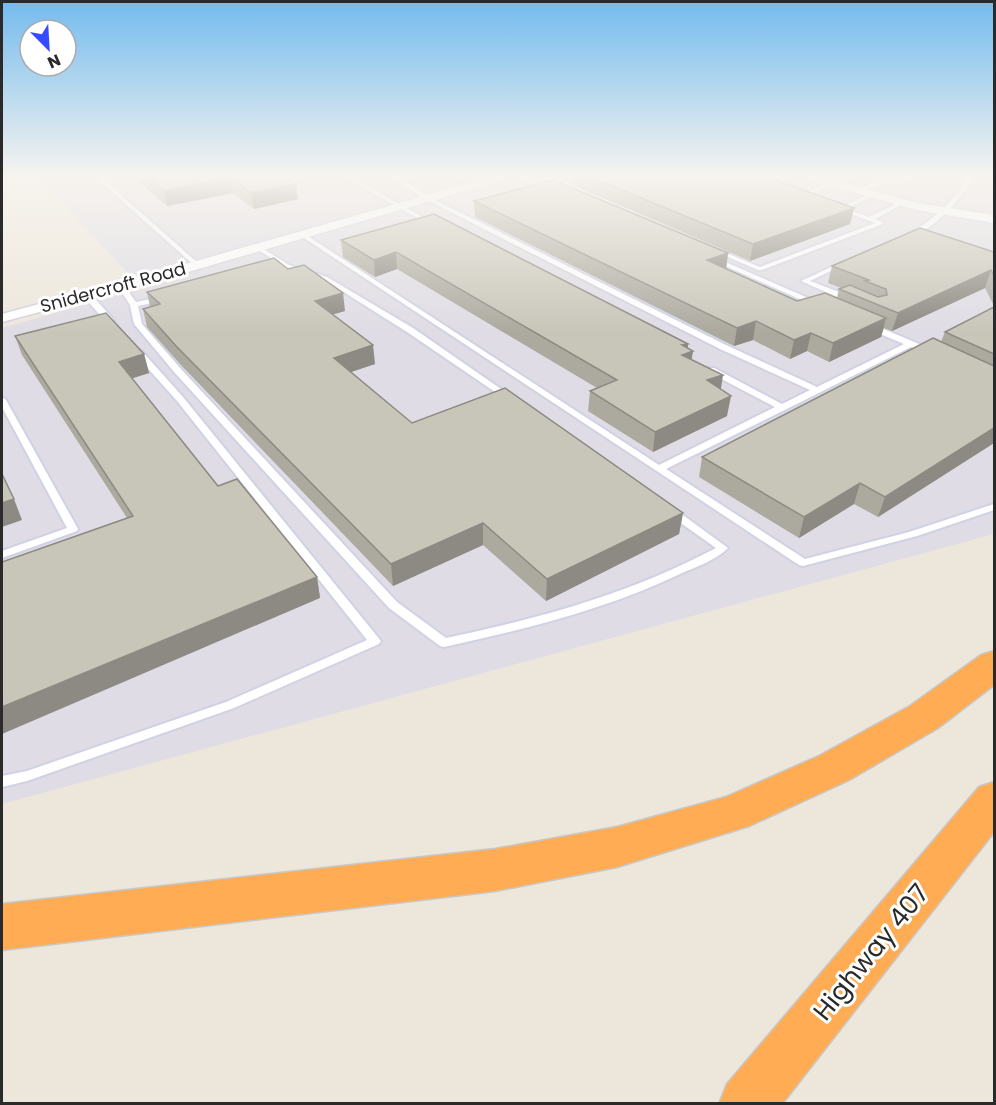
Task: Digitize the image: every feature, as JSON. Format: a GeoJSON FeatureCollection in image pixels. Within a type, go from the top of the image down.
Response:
{"type":"FeatureCollection","features":[{"type":"Feature","properties":{"kind":"highway"},"geometry":{"type":"LineString","coordinates":[[2,927],[495,870],[617,847],[734,813],[834,768],[924,717],[994,665]]}},
{"type":"Feature","properties":{"kind":"highway","name":"Highway 407"},"geometry":{"type":"LineString","coordinates":[[747,1104],[994,800]]}},
{"type":"Feature","properties":{"kind":"street","name":"Snidercroft Road"},"geometry":{"type":"LineString","coordinates":[[2,318],[197,265],[320,229]]}},
{"type":"Feature","properties":{"kind":"lane"},"geometry":{"type":"LineString","coordinates":[[156,229],[197,265]]}},
{"type":"Feature","properties":{"kind":"lane"},"geometry":{"type":"LineString","coordinates":[[488,229],[723,347],[817,390]]}},
{"type":"Feature","properties":{"kind":"lane"},"geometry":{"type":"LineString","coordinates":[[708,247],[760,269],[866,229]]}},
{"type":"Feature","properties":{"kind":"lane"},"geometry":{"type":"LineString","coordinates":[[906,237],[920,229]]}},
{"type":"Feature","properties":{"kind":"lane"},"geometry":{"type":"LineString","coordinates":[[301,234],[802,563],[914,534],[994,507]]}},
{"type":"Feature","properties":{"kind":"lane"},"geometry":{"type":"LineString","coordinates":[[257,247],[283,267],[325,278],[410,330],[524,407]]}},
{"type":"Feature","properties":{"kind":"lane"},"geometry":{"type":"LineString","coordinates":[[702,254],[828,308]]}},
{"type":"Feature","properties":{"kind":"lane"},"geometry":{"type":"LineString","coordinates":[[855,259],[804,280],[856,302]]}},
{"type":"Feature","properties":{"kind":"lane"},"geometry":{"type":"LineString","coordinates":[[121,285],[134,305],[138,324],[268,471],[393,605],[444,643],[582,610],[663,580],[723,548],[666,508]]}},
{"type":"Feature","properties":{"kind":"lane"},"geometry":{"type":"LineString","coordinates":[[87,295],[118,330]]}},
{"type":"Feature","properties":{"kind":"lane"},"geometry":{"type":"LineString","coordinates":[[134,305],[169,297]]}},
{"type":"Feature","properties":{"kind":"lane"},"geometry":{"type":"LineString","coordinates":[[859,321],[931,353]]}},
{"type":"Feature","properties":{"kind":"lane"},"geometry":{"type":"LineString","coordinates":[[658,469],[910,344]]}},
{"type":"Feature","properties":{"kind":"lane"},"geometry":{"type":"LineString","coordinates":[[2,781],[27,776],[230,705],[375,641],[187,408],[134,347]]}},
{"type":"Feature","properties":{"kind":"lane"},"geometry":{"type":"LineString","coordinates":[[700,364],[782,407]]}},
{"type":"Feature","properties":{"kind":"lane"},"geometry":{"type":"LineString","coordinates":[[2,400],[73,529],[2,555]]}},
{"type":"Feature","properties":{"kind":"shaded area"},"geometry":{"type":"Polygon","coordinates":[[[86,229],[994,229],[994,534],[2,804],[2,328],[147,287],[127,272],[86,229]]]}},
{"type":"Feature","properties":{"kind":"building"},"geometry":{"type":"Polygon","coordinates":[[[382,229],[462,229],[688,344],[682,345],[693,351],[682,355],[723,375],[707,380],[731,396],[655,432],[590,391],[617,380],[396,252],[374,260],[341,240],[382,229]]]}},
{"type":"Feature","properties":{"kind":"building"},"geometry":{"type":"Polygon","coordinates":[[[531,229],[669,229],[728,253],[707,260],[797,301],[825,293],[886,318],[833,343],[811,333],[794,340],[756,321],[737,328],[531,229]]]}},
{"type":"Feature","properties":{"kind":"building"},"geometry":{"type":"Polygon","coordinates":[[[715,229],[796,229],[753,244],[715,229]]]}},
{"type":"Feature","properties":{"kind":"building"},"geometry":{"type":"Polygon","coordinates":[[[919,229],[994,252],[994,276],[991,270],[898,313],[839,289],[850,285],[878,297],[887,295],[886,289],[865,281],[869,280],[832,266],[919,229]]]}},
{"type":"Feature","properties":{"kind":"building"},"geometry":{"type":"Polygon","coordinates":[[[274,258],[288,269],[304,265],[343,293],[315,301],[373,345],[334,358],[412,423],[505,388],[683,513],[547,579],[483,523],[391,564],[176,346],[143,309],[160,304],[147,292],[274,258]]]}},
{"type":"Feature","properties":{"kind":"building"},"geometry":{"type":"Polygon","coordinates":[[[994,307],[994,354],[945,332],[994,307]]]}},
{"type":"Feature","properties":{"kind":"building"},"geometry":{"type":"Polygon","coordinates":[[[106,313],[144,354],[119,362],[218,486],[237,479],[317,577],[2,707],[2,562],[133,516],[15,336],[106,313]]]}},
{"type":"Feature","properties":{"kind":"building"},"geometry":{"type":"Polygon","coordinates":[[[933,338],[994,366],[994,428],[885,497],[860,483],[804,517],[702,457],[933,338]]]}},
{"type":"Feature","properties":{"kind":"building"},"geometry":{"type":"Polygon","coordinates":[[[2,474],[14,499],[2,503],[2,474]]]}}]}
